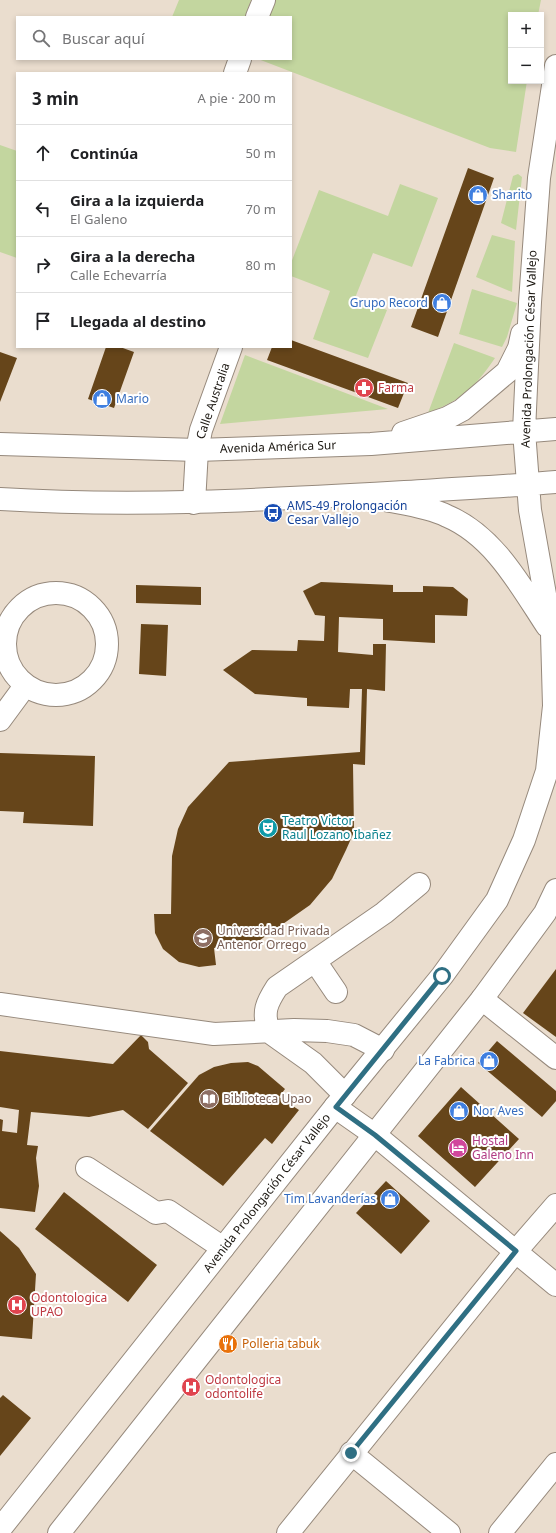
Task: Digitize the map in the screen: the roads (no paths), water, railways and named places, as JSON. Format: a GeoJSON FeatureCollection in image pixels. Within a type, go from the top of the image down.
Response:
{"type":"FeatureCollection","features":[{"type":"Feature","properties":{"kind":"main road"},"geometry":{"type":"LineString","coordinates":[[257,16],[264,0]]}},
{"type":"Feature","properties":{"kind":"main road","name":"Avenida Prolongación César Vallejo"},"geometry":{"type":"LineString","coordinates":[[0,1529],[340,1101],[442,976],[497,900],[524,840],[548,771],[554,706],[554,634],[526,485],[524,431],[538,178],[556,66]]}},
{"type":"Feature","properties":{"kind":"main road"},"geometry":{"type":"LineString","coordinates":[[371,444],[447,418],[462,410],[507,372],[519,348],[530,302]]}},
{"type":"Feature","properties":{"kind":"main road","name":"Calle Australia"},"geometry":{"type":"LineString","coordinates":[[194,503],[197,450],[201,430],[231,348]]}},
{"type":"Feature","properties":{"kind":"main road","name":"Avenida América Sur"},"geometry":{"type":"LineString","coordinates":[[0,444],[197,450],[371,444],[556,429]]}},
{"type":"Feature","properties":{"kind":"main road"},"geometry":{"type":"LineString","coordinates":[[0,499],[83,503],[194,503],[358,496],[556,482]]}},
{"type":"Feature","properties":{"kind":"main road"},"geometry":{"type":"LineString","coordinates":[[358,496],[402,503],[439,513],[464,524],[504,560],[554,634]]}},
{"type":"Feature","properties":{"kind":"main road"},"geometry":{"type":"LineString","coordinates":[[59,593],[81,599],[97,613],[106,631],[107,652],[100,672],[85,687],[66,695],[44,695],[25,686],[11,670],[4,650],[8,608],[37,596],[59,593]]}},
{"type":"Feature","properties":{"kind":"main road"},"geometry":{"type":"LineString","coordinates":[[0,720],[25,686]]}},
{"type":"Feature","properties":{"kind":"main road"},"geometry":{"type":"LineString","coordinates":[[419,884],[384,913],[277,987],[267,1003],[264,1017],[268,1031],[313,1062],[340,1101],[375,1135],[556,1285]]}},
{"type":"Feature","properties":{"kind":"main road"},"geometry":{"type":"LineString","coordinates":[[59,1533],[482,1000],[545,913],[556,890]]}},
{"type":"Feature","properties":{"kind":"main road"},"geometry":{"type":"LineString","coordinates":[[315,961],[336,992]]}},
{"type":"Feature","properties":{"kind":"main road"},"geometry":{"type":"LineString","coordinates":[[482,1000],[556,1058]]}},
{"type":"Feature","properties":{"kind":"main road"},"geometry":{"type":"LineString","coordinates":[[0,1004],[214,1034],[268,1031],[327,1031],[354,1036],[383,1050]]}},
{"type":"Feature","properties":{"kind":"main road"},"geometry":{"type":"LineString","coordinates":[[87,1168],[156,1213],[168,1212],[218,1254]]}},
{"type":"Feature","properties":{"kind":"main road"},"geometry":{"type":"LineString","coordinates":[[288,1533],[351,1453],[516,1251],[556,1205]]}},
{"type":"Feature","properties":{"kind":"main road"},"geometry":{"type":"LineString","coordinates":[[351,1453],[449,1533]]}},
{"type":"Feature","properties":{"kind":"main road"},"geometry":{"type":"LineString","coordinates":[[500,1533],[556,1464]]}},
{"type":"Feature","properties":{"kind":"place","name":"Sharito"},"geometry":{"type":"Point","coordinates":[478,195]}},
{"type":"Feature","properties":{"kind":"place","name":"Grupo Record"},"geometry":{"type":"Point","coordinates":[442,303]}},
{"type":"Feature","properties":{"kind":"place","name":"Farma"},"geometry":{"type":"Point","coordinates":[364,388]}},
{"type":"Feature","properties":{"kind":"place","name":"Mario"},"geometry":{"type":"Point","coordinates":[102,399]}},
{"type":"Feature","properties":{"kind":"place","name":"AMS-49 Prolongación Cesar Vallejo"},"geometry":{"type":"Point","coordinates":[273,513]}},
{"type":"Feature","properties":{"kind":"place","name":"Teatro Victor Raul Lozano Ibañez"},"geometry":{"type":"Point","coordinates":[268,828]}},
{"type":"Feature","properties":{"kind":"place","name":"Universidad Privada Antenor Orrego"},"geometry":{"type":"Point","coordinates":[203,938]}},
{"type":"Feature","properties":{"kind":"place","name":"La Fabrica"},"geometry":{"type":"Point","coordinates":[489,1061]}},
{"type":"Feature","properties":{"kind":"place","name":"Biblioteca Upao"},"geometry":{"type":"Point","coordinates":[209,1099]}},
{"type":"Feature","properties":{"kind":"place","name":"Nor Aves"},"geometry":{"type":"Point","coordinates":[459,1111]}},
{"type":"Feature","properties":{"kind":"place","name":"Hostal Galeno Inn"},"geometry":{"type":"Point","coordinates":[458,1148]}},
{"type":"Feature","properties":{"kind":"place","name":"Tim Lavanderías"},"geometry":{"type":"Point","coordinates":[390,1199]}},
{"type":"Feature","properties":{"kind":"place","name":"Odontologica UPAO"},"geometry":{"type":"Point","coordinates":[17,1305]}},
{"type":"Feature","properties":{"kind":"place","name":"Polleria tabuk"},"geometry":{"type":"Point","coordinates":[228,1344]}},
{"type":"Feature","properties":{"kind":"place","name":"Odontologica odontolife"},"geometry":{"type":"Point","coordinates":[191,1387]}}]}
